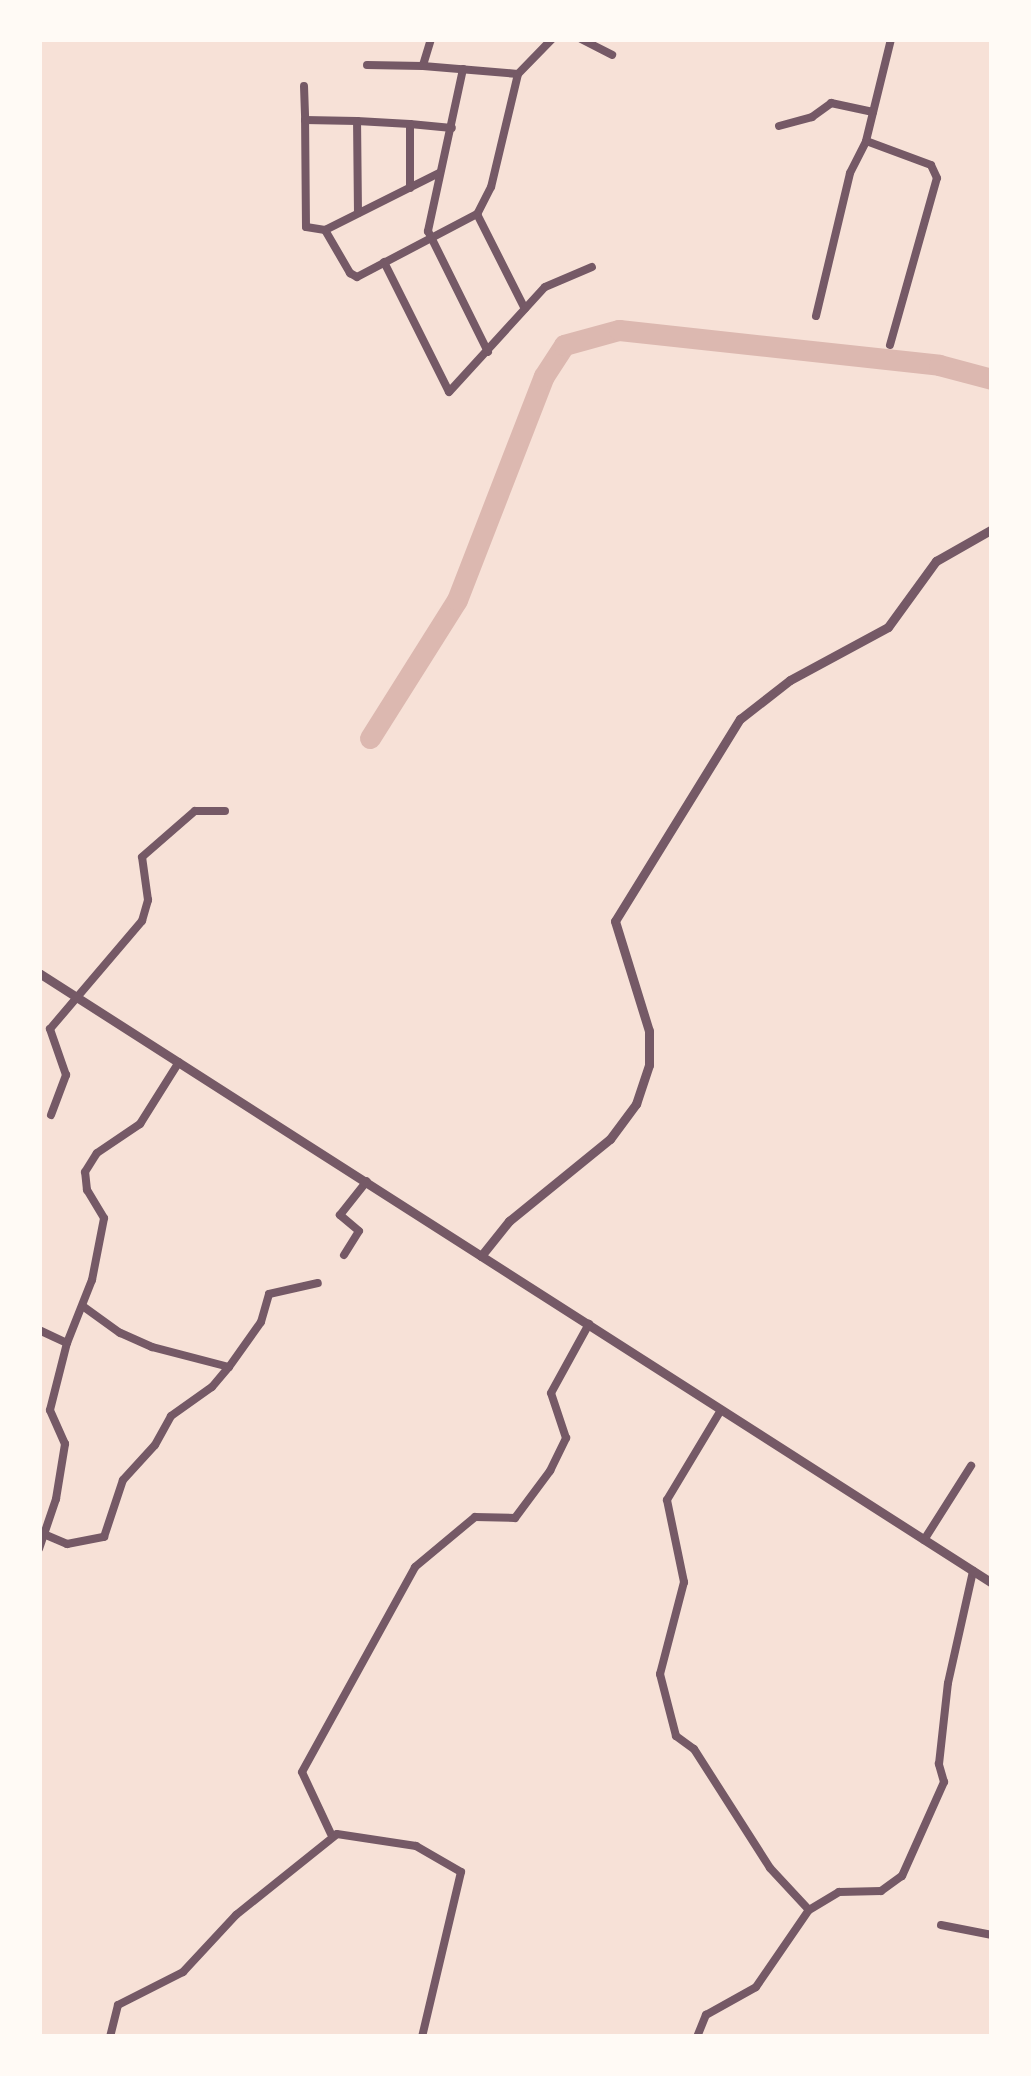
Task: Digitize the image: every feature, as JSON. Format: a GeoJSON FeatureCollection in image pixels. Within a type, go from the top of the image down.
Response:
{"type":"FeatureCollection","features":[{"type":"Feature","properties":{"kind":"street"},"geometry":{"type":"LineString","coordinates":[[423,66],[431,39]]}},
{"type":"Feature","properties":{"kind":"street"},"geometry":{"type":"LineString","coordinates":[[325,230],[353,276],[477,214],[491,187],[518,74],[552,39]]}},
{"type":"Feature","properties":{"kind":"street"},"geometry":{"type":"LineString","coordinates":[[580,39],[612,55]]}},
{"type":"Feature","properties":{"kind":"street"},"geometry":{"type":"LineString","coordinates":[[816,316],[850,173],[866,141],[891,39]]}},
{"type":"Feature","properties":{"kind":"street"},"geometry":{"type":"LineString","coordinates":[[368,64],[518,74]]}},
{"type":"Feature","properties":{"kind":"street"},"geometry":{"type":"LineString","coordinates":[[463,69],[429,237],[488,352]]}},
{"type":"Feature","properties":{"kind":"street"},"geometry":{"type":"LineString","coordinates":[[304,86],[306,226],[325,230],[439,173]]}},
{"type":"Feature","properties":{"kind":"street"},"geometry":{"type":"LineString","coordinates":[[779,126],[812,117],[831,103],[873,112]]}},
{"type":"Feature","properties":{"kind":"street"},"geometry":{"type":"LineString","coordinates":[[305,120],[452,128]]}},
{"type":"Feature","properties":{"kind":"street"},"geometry":{"type":"LineString","coordinates":[[357,121],[358,213]]}},
{"type":"Feature","properties":{"kind":"street"},"geometry":{"type":"LineString","coordinates":[[410,124],[410,188]]}},
{"type":"Feature","properties":{"kind":"street"},"geometry":{"type":"LineString","coordinates":[[866,141],[878,150],[931,165],[936,175],[890,345]]}},
{"type":"Feature","properties":{"kind":"street"},"geometry":{"type":"LineString","coordinates":[[477,214],[525,309]]}},
{"type":"Feature","properties":{"kind":"street"},"geometry":{"type":"LineString","coordinates":[[384,262],[449,392],[544,287],[592,267]]}},
{"type":"Feature","properties":{"kind":"street"},"geometry":{"type":"LineString","coordinates":[[482,1256],[509,1221],[610,1139],[636,1104],[650,1065],[649,1031],[615,921],[740,719],[790,680],[880,632],[936,561],[992,529]]}},
{"type":"Feature","properties":{"kind":"street"},"geometry":{"type":"LineString","coordinates":[[51,1115],[66,1076],[50,1029],[142,921],[148,900],[142,857],[195,811],[225,811]]}},
{"type":"Feature","properties":{"kind":"street"},"geometry":{"type":"LineString","coordinates":[[39,973],[992,1583]]}},
{"type":"Feature","properties":{"kind":"street"},"geometry":{"type":"LineString","coordinates":[[39,1549],[65,1444],[45,1410],[84,1306],[104,1218],[87,1190],[89,1163],[140,1124],[179,1063]]}},
{"type":"Feature","properties":{"kind":"street"},"geometry":{"type":"LineString","coordinates":[[344,1255],[359,1231],[340,1215],[368,1180]]}},
{"type":"Feature","properties":{"kind":"street"},"geometry":{"type":"LineString","coordinates":[[46,1535],[67,1544],[104,1537],[123,1480],[155,1444],[171,1416],[212,1388],[229,1367],[261,1322],[269,1294],[318,1283]]}},
{"type":"Feature","properties":{"kind":"street"},"geometry":{"type":"LineString","coordinates":[[84,1306],[119,1333],[152,1347],[229,1367]]}},
{"type":"Feature","properties":{"kind":"street"},"geometry":{"type":"LineString","coordinates":[[331,1834],[302,1772],[415,1567],[475,1517],[515,1518],[550,1471],[566,1438],[551,1393],[590,1324]]}},
{"type":"Feature","properties":{"kind":"street"},"geometry":{"type":"LineString","coordinates":[[39,1330],[67,1343]]}},
{"type":"Feature","properties":{"kind":"street"},"geometry":{"type":"LineString","coordinates":[[722,1410],[668,1500],[684,1582],[660,1674],[676,1736],[694,1749],[770,1868],[809,1910]]}},
{"type":"Feature","properties":{"kind":"street"},"geometry":{"type":"LineString","coordinates":[[923,1542],[971,1466]]}},
{"type":"Feature","properties":{"kind":"street"},"geometry":{"type":"LineString","coordinates":[[697,2037],[706,2014],[756,1987],[809,1910],[839,1892],[881,1891],[902,1876],[944,1782],[939,1764],[948,1683],[974,1571]]}},
{"type":"Feature","properties":{"kind":"street"},"geometry":{"type":"LineString","coordinates":[[110,2037],[118,2005],[183,1972],[236,1915],[299,1869],[331,1834]]}},
{"type":"Feature","properties":{"kind":"street"},"geometry":{"type":"LineString","coordinates":[[331,1834],[416,1846],[461,1872],[422,2037]]}},
{"type":"Feature","properties":{"kind":"street"},"geometry":{"type":"LineString","coordinates":[[941,1925],[992,1935]]}},
{"type":"Feature","properties":{"kind":"waterway"},"geometry":{"type":"LineString","coordinates":[[370,738],[457,600],[544,376],[564,345],[619,330],[939,365],[992,379]]}}]}
